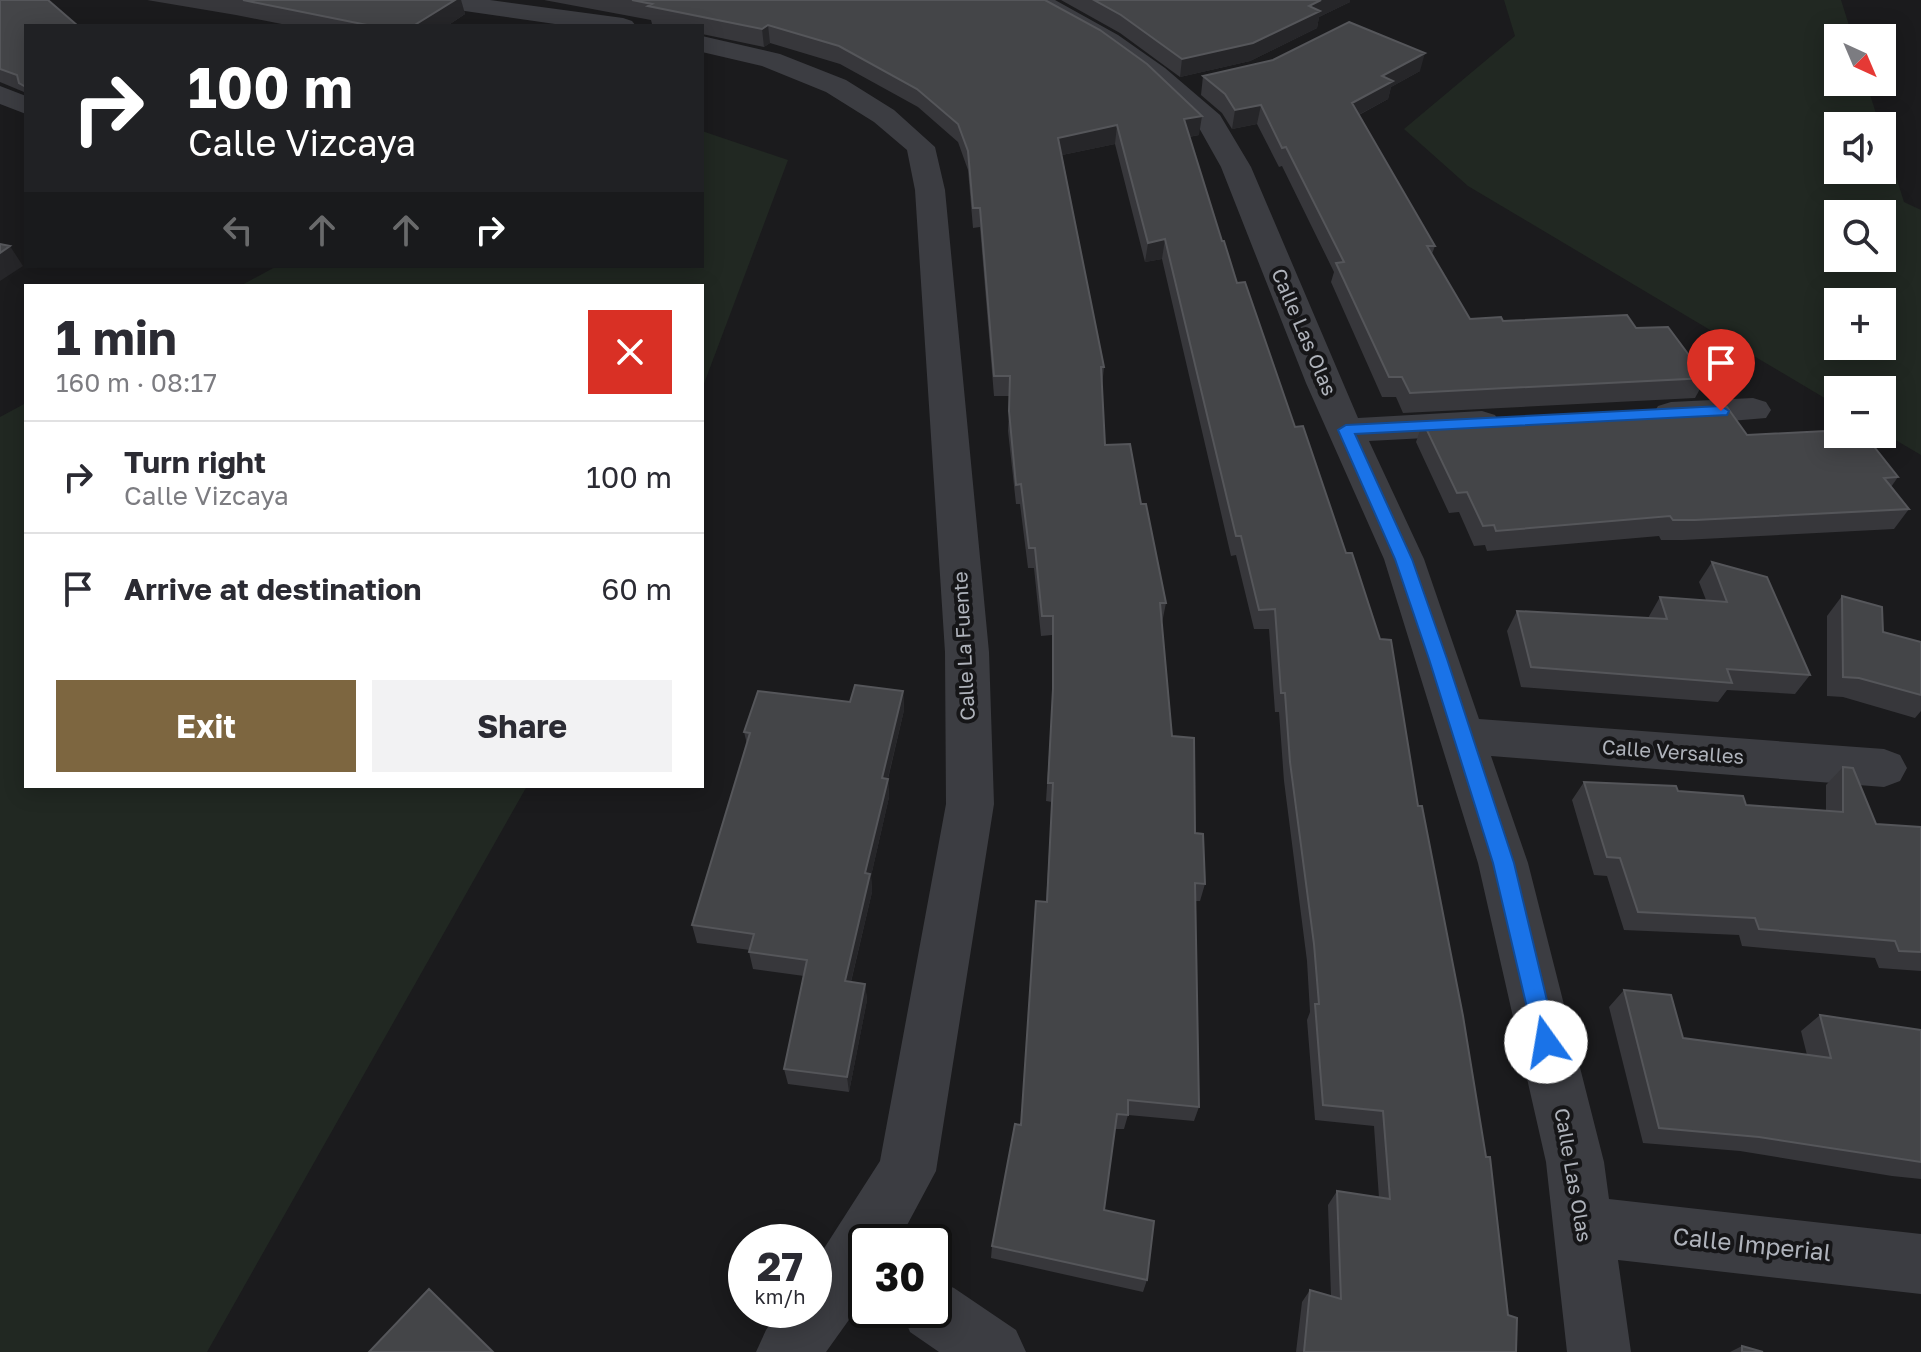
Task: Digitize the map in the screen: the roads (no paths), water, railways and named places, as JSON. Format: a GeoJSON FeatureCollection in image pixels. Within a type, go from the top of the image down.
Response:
{"type":"FeatureCollection","features":[{"type":"Feature","properties":{"kind":"street"},"geometry":{"type":"LineString","coordinates":[[437,0],[624,19]]}},
{"type":"Feature","properties":{"kind":"street","name":"Calle Las Olas"},"geometry":{"type":"LineString","coordinates":[[1040,1],[1188,86],[1236,167],[1346,430],[1404,559],[1503,863],[1575,1162],[1599,1352]]}},
{"type":"Feature","properties":{"kind":"street","name":"Calle La Fuente"},"geometry":{"type":"LineString","coordinates":[[704,44],[771,60],[836,86],[884,116],[921,147],[930,190],[967,652],[970,804],[907,1171],[880,1224]]}},
{"type":"Feature","properties":{"kind":"street"},"geometry":{"type":"LineString","coordinates":[[0,94],[24,105]]}},
{"type":"Feature","properties":{"kind":"street"},"geometry":{"type":"LineString","coordinates":[[1643,415],[1753,410]]}},
{"type":"Feature","properties":{"kind":"street"},"geometry":{"type":"LineString","coordinates":[[1346,430],[1518,421]]}},
{"type":"Feature","properties":{"kind":"street","name":"Calle Versalles"},"geometry":{"type":"LineString","coordinates":[[1462,736],[1884,768]]}},
{"type":"Feature","properties":{"kind":"street","name":"Calle Imperial"},"geometry":{"type":"LineString","coordinates":[[1583,1226],[1921,1264]]}},
{"type":"Feature","properties":{"kind":"street","name":"Calle La Fuente"},"geometry":{"type":"LineString","coordinates":[[788,1352],[848,1277]]}},
{"type":"Feature","properties":{"kind":"street"},"geometry":{"type":"LineString","coordinates":[[952,1324],[994,1352]]}}]}
